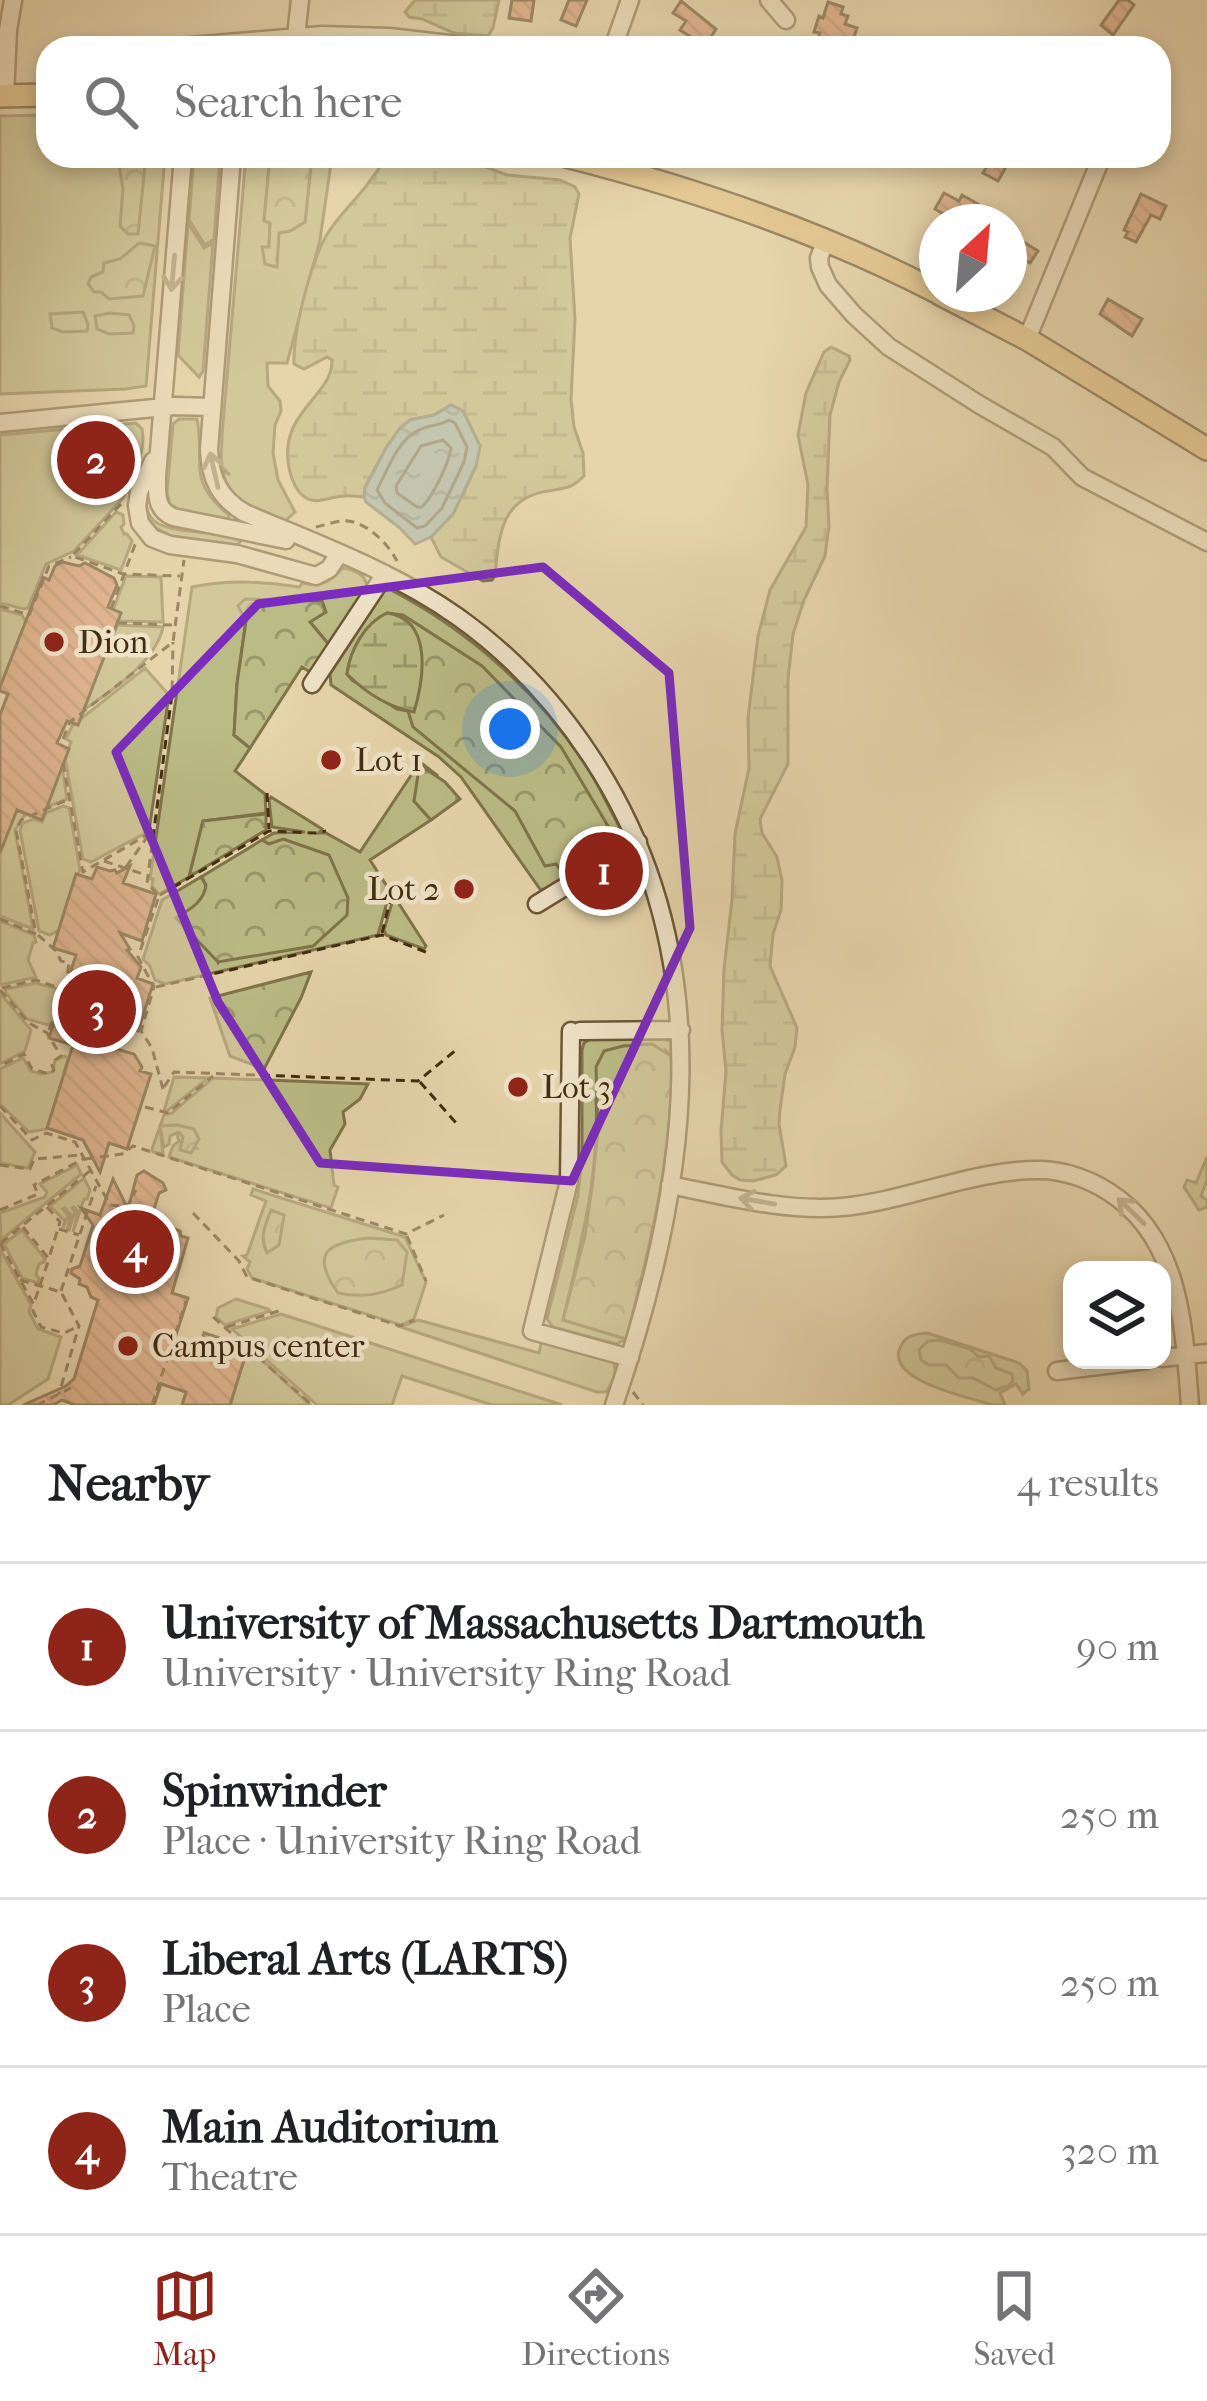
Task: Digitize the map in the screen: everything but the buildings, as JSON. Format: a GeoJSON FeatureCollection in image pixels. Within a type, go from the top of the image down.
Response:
{"type":"FeatureCollection","features":[{"type":"Feature","properties":{"kind":"main road"},"geometry":{"type":"LineString","coordinates":[[2,96],[36,95]]}},
{"type":"Feature","properties":{"kind":"main road"},"geometry":{"type":"LineString","coordinates":[[608,168],[711,199],[919,284]]}},
{"type":"Feature","properties":{"kind":"main road"},"geometry":{"type":"LineString","coordinates":[[975,312],[1207,449]]}},
{"type":"Feature","properties":{"kind":"street"},"geometry":{"type":"LineString","coordinates":[[2,96],[14,0]]}},
{"type":"Feature","properties":{"kind":"street"},"geometry":{"type":"LineString","coordinates":[[300,0],[296,36],[373,36]]}},
{"type":"Feature","properties":{"kind":"street"},"geometry":{"type":"LineString","coordinates":[[617,36],[630,0]]}},
{"type":"Feature","properties":{"kind":"street"},"geometry":{"type":"LineString","coordinates":[[769,0],[786,20]]}},
{"type":"Feature","properties":{"kind":"street"},"geometry":{"type":"LineString","coordinates":[[182,168],[157,496],[164,511],[173,517],[291,533],[392,578],[476,630],[540,690],[571,728],[600,770],[638,842],[669,937],[681,1030],[679,1114],[656,1258],[614,1405]]}},
{"type":"Feature","properties":{"kind":"street"},"geometry":{"type":"LineString","coordinates":[[231,168],[209,457],[213,480],[230,503],[261,527],[339,554]]}},
{"type":"Feature","properties":{"kind":"street"},"geometry":{"type":"LineString","coordinates":[[1027,339],[1097,168]]}},
{"type":"Feature","properties":{"kind":"street"},"geometry":{"type":"LineString","coordinates":[[825,242],[819,258],[829,285],[889,346],[1053,447],[1082,477],[1207,542]]}},
{"type":"Feature","properties":{"kind":"street"},"geometry":{"type":"LineString","coordinates":[[0,423],[163,406],[212,406]]}},
{"type":"Feature","properties":{"kind":"street"},"geometry":{"type":"LineString","coordinates":[[160,440],[137,499],[138,518],[157,541],[253,558],[316,576],[329,569],[339,554]]}},
{"type":"Feature","properties":{"kind":"street"},"geometry":{"type":"LineString","coordinates":[[253,558],[261,527]]}},
{"type":"Feature","properties":{"kind":"street"},"geometry":{"type":"LineString","coordinates":[[312,684],[392,578]]}},
{"type":"Feature","properties":{"kind":"street"},"geometry":{"type":"LineString","coordinates":[[537,904],[638,842]]}},
{"type":"Feature","properties":{"kind":"street"},"geometry":{"type":"LineString","coordinates":[[630,1358],[532,1331],[569,1180],[576,1031],[681,1030]]}},
{"type":"Feature","properties":{"kind":"street"},"geometry":{"type":"LineString","coordinates":[[670,1185],[824,1208],[1039,1170],[1096,1184],[1118,1198],[1150,1230],[1165,1256],[1186,1356],[1190,1405]]}},
{"type":"Feature","properties":{"kind":"street"},"geometry":{"type":"LineString","coordinates":[[1171,1357],[1207,1353]]}},
{"type":"Feature","properties":{"kind":"street"},"geometry":{"type":"LineString","coordinates":[[1057,1371],[1073,1369]]}},
{"type":"Feature","properties":{"kind":"path"},"geometry":{"type":"LineString","coordinates":[[0,606],[29,614],[49,566],[72,556],[126,498]]}},
{"type":"Feature","properties":{"kind":"path"},"geometry":{"type":"LineString","coordinates":[[291,533],[344,521],[359,525],[392,552],[398,565],[392,578]]}},
{"type":"Feature","properties":{"kind":"path"},"geometry":{"type":"LineString","coordinates":[[111,608],[137,541]]}},
{"type":"Feature","properties":{"kind":"path"},"geometry":{"type":"LineString","coordinates":[[72,556],[123,574],[182,576]]}},
{"type":"Feature","properties":{"kind":"path"},"geometry":{"type":"LineString","coordinates":[[159,896],[147,883],[184,560]]}},
{"type":"Feature","properties":{"kind":"path"},"geometry":{"type":"LineString","coordinates":[[118,623],[175,625]]}},
{"type":"Feature","properties":{"kind":"path"},"geometry":{"type":"LineString","coordinates":[[63,740],[70,722],[172,642]]}},
{"type":"Feature","properties":{"kind":"path"},"geometry":{"type":"LineString","coordinates":[[64,764],[83,872],[151,833]]}},
{"type":"Feature","properties":{"kind":"path"},"geometry":{"type":"LineString","coordinates":[[267,793],[269,831]]}},
{"type":"Feature","properties":{"kind":"path"},"geometry":{"type":"LineString","coordinates":[[36,934],[16,830],[21,820],[69,799]]}},
{"type":"Feature","properties":{"kind":"path"},"geometry":{"type":"LineString","coordinates":[[326,831],[269,831],[159,896],[138,957],[154,987],[141,1031],[152,1048],[163,1089],[174,1072],[418,1081],[456,1050]]}},
{"type":"Feature","properties":{"kind":"path"},"geometry":{"type":"LineString","coordinates":[[124,869],[151,833]]}},
{"type":"Feature","properties":{"kind":"path"},"geometry":{"type":"LineString","coordinates":[[103,861],[148,875]]}},
{"type":"Feature","properties":{"kind":"path"},"geometry":{"type":"LineString","coordinates":[[382,935],[392,893]]}},
{"type":"Feature","properties":{"kind":"path"},"geometry":{"type":"LineString","coordinates":[[0,919],[36,934],[56,950],[62,962],[69,963],[65,990],[47,1033]]}},
{"type":"Feature","properties":{"kind":"path"},"geometry":{"type":"LineString","coordinates":[[154,987],[382,935],[431,954]]}},
{"type":"Feature","properties":{"kind":"path"},"geometry":{"type":"LineString","coordinates":[[0,1066],[24,1054],[32,1069],[49,1074],[54,1070],[51,1063],[61,1056],[47,1033],[29,1023],[0,989],[36,980],[65,990]]}},
{"type":"Feature","properties":{"kind":"path"},"geometry":{"type":"LineString","coordinates":[[145,1106],[168,1113],[214,1075]]}},
{"type":"Feature","properties":{"kind":"path"},"geometry":{"type":"LineString","coordinates":[[418,1081],[456,1123]]}},
{"type":"Feature","properties":{"kind":"path"},"geometry":{"type":"LineString","coordinates":[[0,1106],[32,1140],[46,1133],[75,1142],[110,1205],[128,1207],[136,1190]]}},
{"type":"Feature","properties":{"kind":"path"},"geometry":{"type":"LineString","coordinates":[[0,1165],[30,1169],[34,1159],[122,1154],[133,1146],[406,1234],[444,1216]]}},
{"type":"Feature","properties":{"kind":"path"},"geometry":{"type":"LineString","coordinates":[[0,1210],[38,1194],[34,1185],[84,1158]]}},
{"type":"Feature","properties":{"kind":"path"},"geometry":{"type":"LineString","coordinates":[[34,1305],[0,1244],[91,1170]]}},
{"type":"Feature","properties":{"kind":"path"},"geometry":{"type":"LineString","coordinates":[[61,1292],[97,1183]]}},
{"type":"Feature","properties":{"kind":"path"},"geometry":{"type":"LineString","coordinates":[[46,1206],[60,1222],[33,1311],[41,1327],[64,1333],[79,1326]]}},
{"type":"Feature","properties":{"kind":"path"},"geometry":{"type":"LineString","coordinates":[[193,1213],[247,1277],[400,1326],[414,1320]]}},
{"type":"Feature","properties":{"kind":"path"},"geometry":{"type":"LineString","coordinates":[[22,1226],[49,1259]]}},
{"type":"Feature","properties":{"kind":"path"},"geometry":{"type":"LineString","coordinates":[[58,1228],[80,1235]]}},
{"type":"Feature","properties":{"kind":"path"},"geometry":{"type":"LineString","coordinates":[[406,1234],[426,1280]]}},
{"type":"Feature","properties":{"kind":"path"},"geometry":{"type":"LineString","coordinates":[[20,1280],[61,1292],[79,1326],[57,1395],[59,1405]]}},
{"type":"Feature","properties":{"kind":"path"},"geometry":{"type":"LineString","coordinates":[[152,1405],[186,1301]]}},
{"type":"Feature","properties":{"kind":"path"},"geometry":{"type":"LineString","coordinates":[[226,1328],[282,1310]]}},
{"type":"Feature","properties":{"kind":"path"},"geometry":{"type":"LineString","coordinates":[[213,1317],[312,1405]]}},
{"type":"Feature","properties":{"kind":"path"},"geometry":{"type":"LineString","coordinates":[[38,1405],[71,1388]]}},
{"type":"Feature","properties":{"kind":"path"},"geometry":{"type":"LineString","coordinates":[[632,1389],[643,1405]]}},
{"type":"Feature","properties":{"kind":"highlighted area"},"geometry":{"type":"Polygon","coordinates":[[[543,567],[669,673],[690,928],[572,1181],[320,1163],[218,1002],[116,752],[258,604],[543,567]]]}},
{"type":"Feature","properties":{"kind":"green space"},"geometry":{"type":"Polygon","coordinates":[[[415,0],[499,0],[488,36],[454,33],[409,17],[405,12],[415,0]]]}},
{"type":"Feature","properties":{"kind":"green space"},"geometry":{"type":"Polygon","coordinates":[[[36,115],[36,168],[164,168],[146,386],[0,394],[0,116],[36,115]]]}},
{"type":"Feature","properties":{"kind":"green space"},"geometry":{"type":"Polygon","coordinates":[[[120,168],[145,168],[138,234],[128,234],[120,226],[120,168]]]}},
{"type":"Feature","properties":{"kind":"green space"},"geometry":{"type":"Polygon","coordinates":[[[193,168],[219,168],[214,239],[205,245],[189,220],[193,168]]]}},
{"type":"Feature","properties":{"kind":"green space"},"geometry":{"type":"Polygon","coordinates":[[[245,168],[269,168],[264,220],[270,222],[269,248],[276,267],[278,233],[305,222],[311,168],[330,168],[320,240],[287,363],[267,363],[268,386],[280,401],[281,411],[273,453],[278,480],[295,512],[285,521],[254,509],[231,490],[222,470],[230,475],[221,466],[245,168]]]}},
{"type":"Feature","properties":{"kind":"green space"},"geometry":{"type":"Polygon","coordinates":[[[269,168],[311,168],[305,222],[279,233],[277,267],[265,264],[262,247],[269,247],[270,223],[264,221],[269,168]]]}},
{"type":"Feature","properties":{"kind":"green space"},"geometry":{"type":"Polygon","coordinates":[[[380,168],[488,168],[507,175],[560,180],[579,194],[570,238],[575,319],[571,399],[584,476],[568,487],[532,495],[512,510],[501,533],[492,580],[483,581],[441,557],[431,537],[453,514],[476,466],[480,446],[463,411],[451,405],[400,428],[365,487],[364,497],[316,501],[298,490],[290,472],[291,432],[324,384],[332,360],[327,357],[304,369],[294,364],[296,334],[309,281],[330,230],[380,168]]]}},
{"type":"Feature","properties":{"kind":"green space"},"geometry":{"type":"Polygon","coordinates":[[[188,223],[204,248],[213,243],[199,377],[178,355],[188,223]]]}},
{"type":"Feature","properties":{"kind":"green space"},"geometry":{"type":"Polygon","coordinates":[[[139,243],[155,246],[143,296],[109,299],[94,292],[88,284],[91,277],[103,272],[104,263],[120,259],[139,243]]]}},
{"type":"Feature","properties":{"kind":"green space"},"geometry":{"type":"Polygon","coordinates":[[[83,312],[87,331],[52,328],[50,314],[83,312]]]}},
{"type":"Feature","properties":{"kind":"green space"},"geometry":{"type":"Polygon","coordinates":[[[129,315],[133,333],[109,334],[97,329],[95,316],[129,315]]]}},
{"type":"Feature","properties":{"kind":"green space"},"geometry":{"type":"Polygon","coordinates":[[[831,347],[850,360],[830,415],[825,556],[793,634],[788,764],[760,819],[782,881],[770,966],[797,1028],[780,1110],[786,1166],[776,1175],[740,1180],[722,1162],[721,1131],[726,1071],[724,969],[735,834],[749,768],[748,718],[758,636],[770,590],[806,527],[808,485],[798,435],[806,393],[824,352],[831,347]]]}},
{"type":"Feature","properties":{"kind":"green space"},"geometry":{"type":"Polygon","coordinates":[[[179,419],[197,419],[202,480],[229,519],[181,511],[170,504],[173,424],[179,419]]]}},
{"type":"Feature","properties":{"kind":"green space"},"geometry":{"type":"Polygon","coordinates":[[[136,423],[142,429],[143,444],[130,493],[126,490],[74,551],[46,564],[28,608],[0,603],[0,435],[136,423]]]}},
{"type":"Feature","properties":{"kind":"green space"},"geometry":{"type":"Polygon","coordinates":[[[145,497],[148,513],[159,524],[242,540],[237,545],[171,536],[147,518],[145,497]]]}},
{"type":"Feature","properties":{"kind":"green space"},"geometry":{"type":"Polygon","coordinates":[[[116,512],[123,515],[121,527],[132,541],[121,570],[77,555],[116,512]]]}},
{"type":"Feature","properties":{"kind":"green space"},"geometry":{"type":"Polygon","coordinates":[[[343,568],[360,574],[367,588],[330,646],[310,622],[246,620],[234,735],[250,748],[235,771],[265,794],[266,813],[203,821],[189,877],[159,894],[150,879],[192,587],[247,582],[315,585],[343,568]]]}},
{"type":"Feature","properties":{"kind":"green space"},"geometry":{"type":"Polygon","coordinates":[[[126,576],[161,577],[163,622],[118,621],[121,613],[113,610],[126,576]]]}},
{"type":"Feature","properties":{"kind":"green space"},"geometry":{"type":"Polygon","coordinates":[[[389,589],[477,646],[529,694],[593,777],[624,835],[620,842],[551,890],[540,889],[461,777],[439,757],[331,685],[330,674],[389,589]]]}},
{"type":"Feature","properties":{"kind":"green space"},"geometry":{"type":"Polygon","coordinates":[[[245,599],[322,601],[326,612],[310,622],[330,646],[313,674],[302,667],[250,748],[234,735],[246,621],[238,606],[245,599]]]}},
{"type":"Feature","properties":{"kind":"green space"},"geometry":{"type":"Polygon","coordinates":[[[0,609],[22,615],[26,622],[0,687],[0,609]]]}},
{"type":"Feature","properties":{"kind":"green space"},"geometry":{"type":"Polygon","coordinates":[[[387,613],[403,615],[482,666],[561,747],[614,836],[564,874],[556,864],[545,866],[515,811],[413,727],[408,711],[352,680],[347,674],[355,647],[365,630],[387,613]]]}},
{"type":"Feature","properties":{"kind":"green space"},"geometry":{"type":"Polygon","coordinates":[[[387,613],[412,626],[422,652],[414,712],[378,698],[347,674],[360,638],[387,613]]]}},
{"type":"Feature","properties":{"kind":"green space"},"geometry":{"type":"Polygon","coordinates":[[[117,625],[163,627],[138,668],[67,721],[99,640],[110,644],[117,625]]]}},
{"type":"Feature","properties":{"kind":"green space"},"geometry":{"type":"Polygon","coordinates":[[[145,668],[169,695],[149,831],[91,862],[83,859],[65,758],[71,742],[66,739],[72,726],[145,668]]]}},
{"type":"Feature","properties":{"kind":"green space"},"geometry":{"type":"Polygon","coordinates":[[[420,762],[438,776],[424,768],[414,801],[431,820],[370,860],[390,891],[378,935],[165,984],[155,980],[143,959],[162,900],[201,877],[205,895],[197,904],[218,962],[269,845],[262,840],[274,833],[305,832],[272,827],[271,797],[322,829],[319,833],[360,852],[420,762]]]}},
{"type":"Feature","properties":{"kind":"green space"},"geometry":{"type":"Polygon","coordinates":[[[62,766],[67,799],[24,816],[15,830],[33,929],[0,916],[0,824],[7,807],[25,813],[43,800],[62,766]]]}},
{"type":"Feature","properties":{"kind":"green space"},"geometry":{"type":"Polygon","coordinates":[[[424,768],[460,799],[431,820],[414,801],[418,775],[424,768]]]}},
{"type":"Feature","properties":{"kind":"green space"},"geometry":{"type":"Polygon","coordinates":[[[69,808],[80,870],[61,929],[50,935],[39,931],[20,830],[23,823],[42,822],[46,813],[69,808]]]}},
{"type":"Feature","properties":{"kind":"green space"},"geometry":{"type":"Polygon","coordinates":[[[266,814],[266,830],[189,877],[203,821],[266,814]]]}},
{"type":"Feature","properties":{"kind":"green space"},"geometry":{"type":"Polygon","coordinates":[[[283,839],[329,855],[348,898],[347,915],[313,946],[218,962],[176,918],[202,896],[206,885],[201,877],[262,840],[269,844],[283,839]]]}},
{"type":"Feature","properties":{"kind":"green space"},"geometry":{"type":"Polygon","coordinates":[[[394,896],[426,946],[424,949],[386,935],[394,896]]]}},
{"type":"Feature","properties":{"kind":"green space"},"geometry":{"type":"Polygon","coordinates":[[[0,921],[34,935],[28,960],[36,977],[0,985],[0,921]]]}},
{"type":"Feature","properties":{"kind":"green space"},"geometry":{"type":"Polygon","coordinates":[[[311,972],[264,1069],[230,1056],[210,998],[311,972]]]}},
{"type":"Feature","properties":{"kind":"green space"},"geometry":{"type":"Polygon","coordinates":[[[36,983],[65,991],[55,1021],[48,1025],[27,1019],[5,992],[36,983]]]}},
{"type":"Feature","properties":{"kind":"green space"},"geometry":{"type":"Polygon","coordinates":[[[0,993],[31,1030],[25,1051],[0,1064],[0,993]]]}},
{"type":"Feature","properties":{"kind":"green space"},"geometry":{"type":"Polygon","coordinates":[[[590,1039],[671,1041],[671,1056],[665,1050],[596,1099],[592,1183],[563,1320],[626,1339],[616,1344],[553,1327],[547,1319],[578,1195],[582,1050],[590,1039]]]}},
{"type":"Feature","properties":{"kind":"green space"},"geometry":{"type":"Polygon","coordinates":[[[652,1044],[671,1056],[669,1126],[651,1235],[626,1339],[563,1320],[592,1187],[598,1130],[596,1067],[604,1051],[652,1044]]]}},
{"type":"Feature","properties":{"kind":"green space"},"geometry":{"type":"Polygon","coordinates":[[[65,1056],[66,1074],[47,1129],[29,1132],[0,1104],[0,1069],[23,1058],[31,1071],[53,1072],[55,1060],[65,1056]]]}},
{"type":"Feature","properties":{"kind":"green space"},"geometry":{"type":"Polygon","coordinates":[[[174,1077],[208,1078],[164,1111],[174,1077]]]}},
{"type":"Feature","properties":{"kind":"green space"},"geometry":{"type":"Polygon","coordinates":[[[213,1078],[368,1084],[360,1099],[343,1112],[345,1124],[330,1150],[338,1187],[331,1208],[169,1157],[179,1132],[181,1145],[196,1148],[177,1125],[160,1128],[163,1154],[153,1152],[152,1149],[164,1115],[213,1078]]]}},
{"type":"Feature","properties":{"kind":"green space"},"geometry":{"type":"Polygon","coordinates":[[[0,1113],[35,1152],[28,1168],[0,1163],[0,1113]]]}},
{"type":"Feature","properties":{"kind":"green space"},"geometry":{"type":"Polygon","coordinates":[[[160,1126],[194,1129],[199,1139],[191,1153],[180,1150],[183,1137],[179,1132],[164,1147],[160,1126]]]}},
{"type":"Feature","properties":{"kind":"green space"},"geometry":{"type":"Polygon","coordinates":[[[1207,1157],[1201,1196],[1207,1207],[1199,1210],[1184,1187],[1187,1180],[1196,1183],[1207,1157]]]}},
{"type":"Feature","properties":{"kind":"green space"},"geometry":{"type":"Polygon","coordinates":[[[77,1165],[81,1174],[1,1240],[0,1213],[45,1197],[47,1192],[40,1184],[77,1165]]]}},
{"type":"Feature","properties":{"kind":"green space"},"geometry":{"type":"Polygon","coordinates":[[[84,1178],[90,1190],[73,1232],[78,1212],[74,1207],[67,1230],[71,1215],[63,1209],[68,1216],[63,1228],[65,1221],[50,1206],[84,1178]]]}},
{"type":"Feature","properties":{"kind":"green space"},"geometry":{"type":"Polygon","coordinates":[[[253,1189],[405,1237],[426,1282],[414,1319],[401,1325],[252,1278],[247,1269],[250,1262],[243,1256],[266,1201],[251,1195],[253,1189]]]}},
{"type":"Feature","properties":{"kind":"green space"},"geometry":{"type":"Polygon","coordinates":[[[271,1210],[284,1215],[279,1245],[267,1253],[263,1237],[271,1210]]]}},
{"type":"Feature","properties":{"kind":"green space"},"geometry":{"type":"Polygon","coordinates":[[[22,1230],[45,1259],[36,1274],[38,1283],[22,1278],[4,1244],[22,1230]]]}},
{"type":"Feature","properties":{"kind":"green space"},"geometry":{"type":"Polygon","coordinates":[[[369,1238],[397,1240],[407,1252],[402,1285],[370,1295],[338,1293],[325,1268],[327,1252],[369,1238]]]}},
{"type":"Feature","properties":{"kind":"green space"},"geometry":{"type":"Polygon","coordinates":[[[0,1249],[31,1305],[29,1312],[38,1329],[61,1337],[48,1379],[8,1405],[0,1405],[0,1249]]]}},
{"type":"Feature","properties":{"kind":"green space"},"geometry":{"type":"Polygon","coordinates":[[[236,1299],[270,1311],[225,1325],[216,1317],[218,1308],[236,1299]]]}},
{"type":"Feature","properties":{"kind":"green space"},"geometry":{"type":"Polygon","coordinates":[[[281,1314],[562,1405],[492,1405],[402,1376],[392,1405],[317,1405],[232,1329],[281,1314]]]}},
{"type":"Feature","properties":{"kind":"green space"},"geometry":{"type":"Polygon","coordinates":[[[418,1320],[539,1353],[542,1340],[612,1359],[614,1376],[606,1392],[597,1392],[401,1327],[418,1320]]]}},
{"type":"Feature","properties":{"kind":"green space"},"geometry":{"type":"Polygon","coordinates":[[[927,1333],[1019,1363],[1027,1371],[1029,1389],[1023,1394],[1016,1384],[1000,1393],[1005,1405],[993,1405],[915,1377],[898,1357],[907,1339],[927,1333]]]}},
{"type":"Feature","properties":{"kind":"green space"},"geometry":{"type":"Polygon","coordinates":[[[928,1341],[970,1349],[979,1357],[989,1356],[996,1368],[1012,1374],[1013,1381],[996,1390],[973,1378],[959,1378],[946,1365],[921,1360],[919,1350],[928,1341]]]}},
{"type":"Feature","properties":{"kind":"green space"},"geometry":{"type":"Polygon","coordinates":[[[248,1347],[310,1405],[230,1405],[248,1347]]]}},
{"type":"Feature","properties":{"kind":"water"},"geometry":{"type":"Polygon","coordinates":[[[451,405],[463,411],[480,446],[476,466],[453,514],[431,537],[415,544],[366,502],[365,488],[400,428],[451,405]]]}},
{"type":"Feature","properties":{"kind":"place","name":"Spinwinder"},"geometry":{"type":"Point","coordinates":[96,460]}},
{"type":"Feature","properties":{"kind":"place","name":"Dion"},"geometry":{"type":"Point","coordinates":[54,642]}},
{"type":"Feature","properties":{"kind":"place","name":"Lot 1"},"geometry":{"type":"Point","coordinates":[331,760]}},
{"type":"Feature","properties":{"kind":"place","name":"University of Massachusetts Dartmouth"},"geometry":{"type":"Point","coordinates":[604,871]}},
{"type":"Feature","properties":{"kind":"place","name":"Lot 2"},"geometry":{"type":"Point","coordinates":[464,889]}},
{"type":"Feature","properties":{"kind":"place","name":"Liberal Arts (LARTS)"},"geometry":{"type":"Point","coordinates":[97,1009]}},
{"type":"Feature","properties":{"kind":"place","name":"Lot 3"},"geometry":{"type":"Point","coordinates":[518,1087]}},
{"type":"Feature","properties":{"kind":"place","name":"Main Auditorium"},"geometry":{"type":"Point","coordinates":[135,1249]}},
{"type":"Feature","properties":{"kind":"place","name":"Campus center"},"geometry":{"type":"Point","coordinates":[128,1346]}}]}
